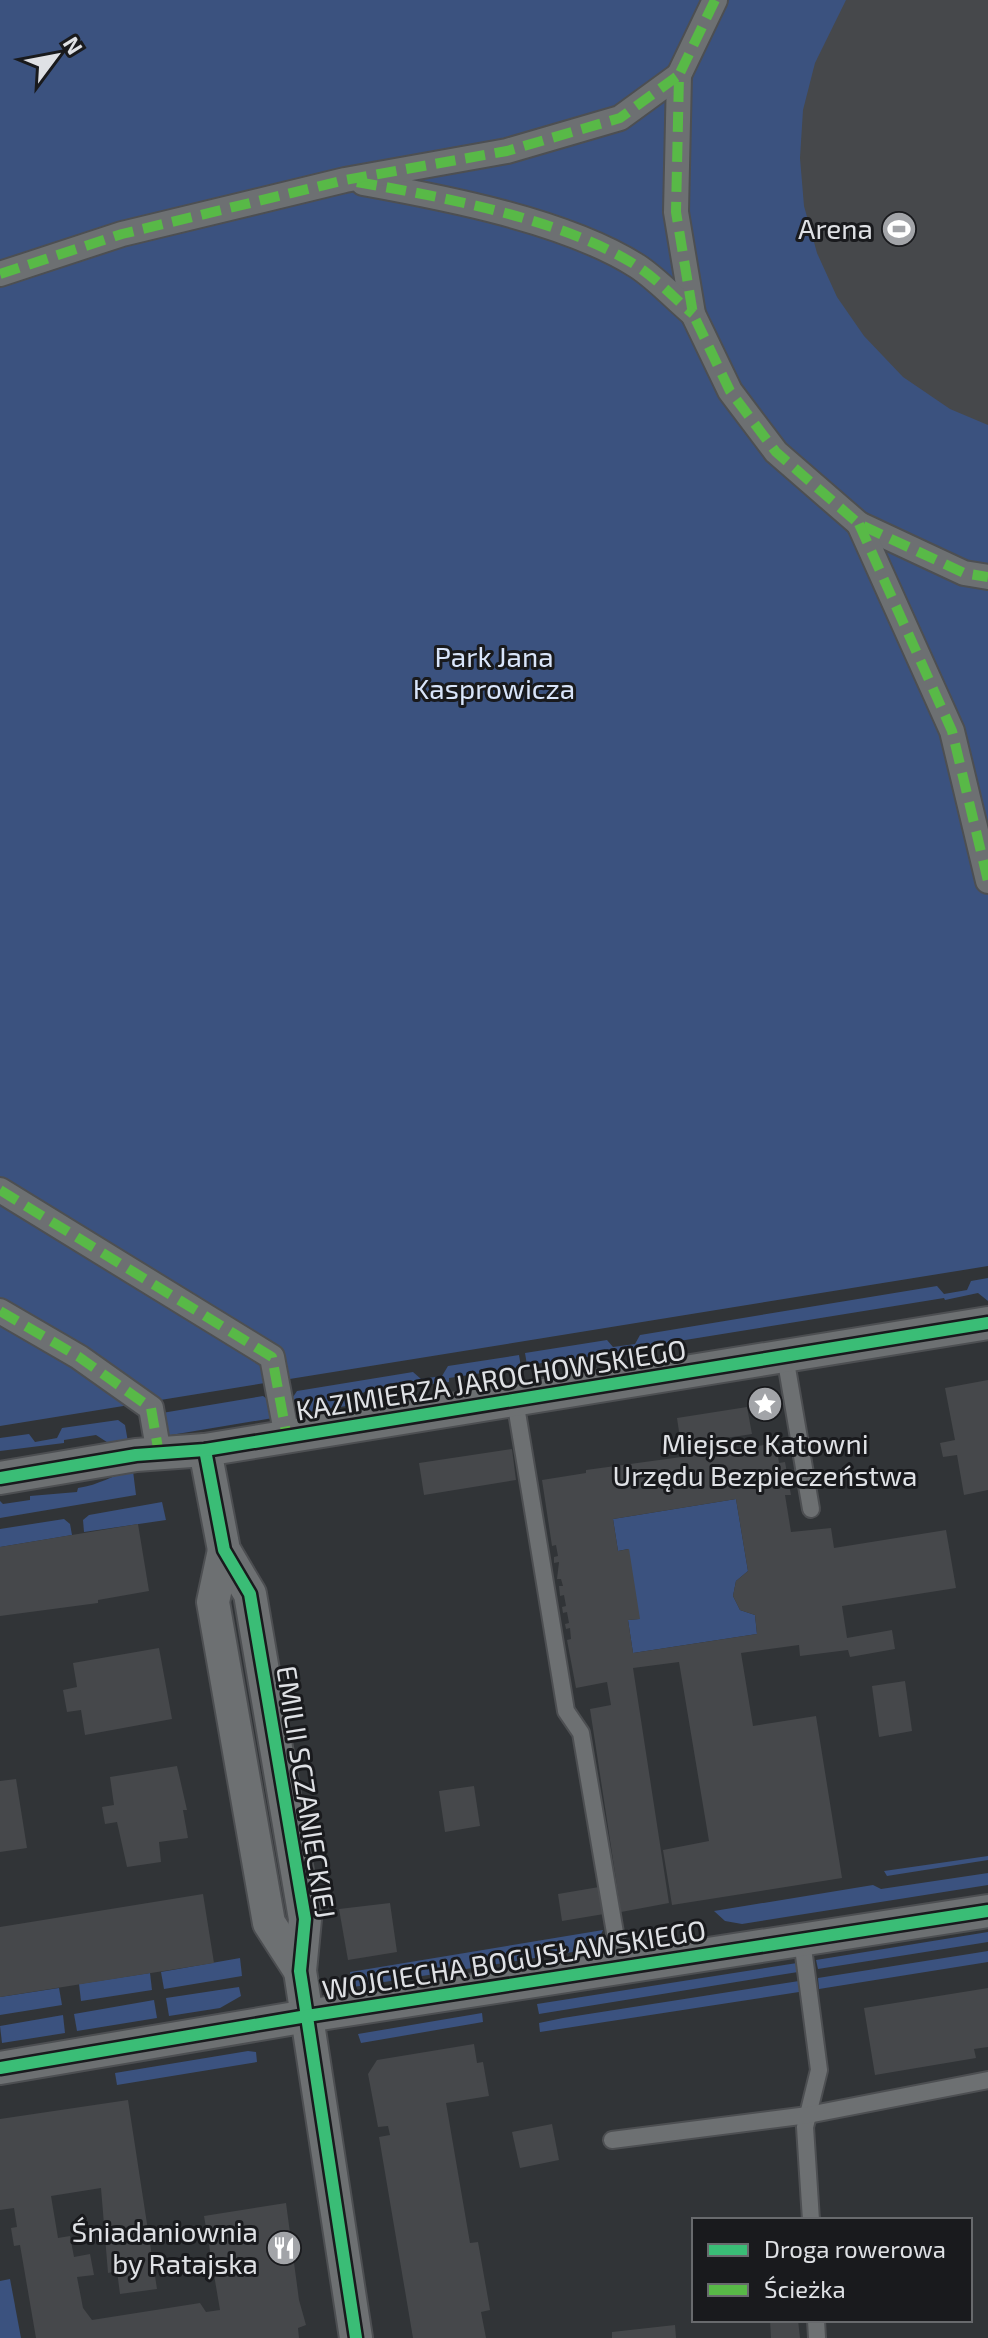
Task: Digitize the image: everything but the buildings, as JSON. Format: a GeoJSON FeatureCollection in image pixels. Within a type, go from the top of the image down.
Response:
{"type":"FeatureCollection","features":[{"type":"Feature","properties":{"kind":"street"},"geometry":{"type":"LineString","coordinates":[[711,3],[679,75],[676,212],[693,314],[730,391],[776,452],[859,524],[964,573],[988,577]]}},
{"type":"Feature","properties":{"kind":"street"},"geometry":{"type":"LineString","coordinates":[[0,274],[122,234],[345,180],[507,151],[620,118],[679,75]]}},
{"type":"Feature","properties":{"kind":"street"},"geometry":{"type":"LineString","coordinates":[[345,180],[459,200],[574,237],[638,266],[693,314]]}},
{"type":"Feature","properties":{"kind":"street"},"geometry":{"type":"LineString","coordinates":[[859,524],[952,731],[988,881]]}},
{"type":"Feature","properties":{"kind":"street"},"geometry":{"type":"LineString","coordinates":[[0,1190],[272,1357],[287,1437]]}},
{"type":"Feature","properties":{"kind":"street"},"geometry":{"type":"LineString","coordinates":[[0,1311],[79,1357],[151,1408],[159,1454]]}},
{"type":"Feature","properties":{"kind":"street","name":"KAZIMIERZA JAROCHOWSKIEGO"},"geometry":{"type":"LineString","coordinates":[[0,1478],[205,1450],[988,1323]]}},
{"type":"Feature","properties":{"kind":"street","name":"EMILII SCZANIECKIEJ"},"geometry":{"type":"LineString","coordinates":[[205,1450],[224,1550],[213,1602],[269,1923],[300,1971],[356,2338]]}},
{"type":"Feature","properties":{"kind":"street","name":"WOJCIECHA BOGUSŁAWSKIEGO"},"geometry":{"type":"LineString","coordinates":[[0,2068],[307,2016],[988,1911]]}},
{"type":"Feature","properties":{"kind":"lane"},"geometry":{"type":"LineString","coordinates":[[785,1356],[811,1509]]}},
{"type":"Feature","properties":{"kind":"lane"},"geometry":{"type":"LineString","coordinates":[[515,1400],[566,1711],[581,1733],[621,1968]]}},
{"type":"Feature","properties":{"kind":"lane"},"geometry":{"type":"LineString","coordinates":[[802,1940],[819,2070],[805,2127],[811,2218]]}},
{"type":"Feature","properties":{"kind":"lane"},"geometry":{"type":"LineString","coordinates":[[612,2140],[808,2115],[988,2080]]}},
{"type":"Feature","properties":{"kind":"green space","name":"Park Jana Kasprowicza"},"geometry":{"type":"Polygon","coordinates":[[[0,0],[988,0],[988,1266],[0,1426],[0,0]]]}},
{"type":"Feature","properties":{"kind":"green space"},"geometry":{"type":"Polygon","coordinates":[[[988,1278],[988,1301],[978,1293],[642,1347],[641,1350],[527,1365],[525,1353],[607,1340],[613,1347],[635,1344],[640,1335],[937,1286],[944,1294],[967,1290],[971,1281],[988,1278]]]}},
{"type":"Feature","properties":{"kind":"green space"},"geometry":{"type":"Polygon","coordinates":[[[519,1355],[521,1367],[449,1378],[449,1382],[364,1392],[353,1405],[296,1414],[293,1397],[297,1391],[413,1372],[421,1379],[442,1376],[448,1366],[519,1355]]]}},
{"type":"Feature","properties":{"kind":"green space"},"geometry":{"type":"Polygon","coordinates":[[[263,1396],[270,1401],[273,1418],[165,1436],[162,1413],[263,1396]]]}},
{"type":"Feature","properties":{"kind":"green space"},"geometry":{"type":"Polygon","coordinates":[[[118,1420],[125,1425],[128,1442],[110,1444],[96,1435],[64,1440],[64,1443],[0,1451],[0,1438],[29,1434],[35,1442],[57,1438],[62,1428],[118,1420]]]}},
{"type":"Feature","properties":{"kind":"green space"},"geometry":{"type":"Polygon","coordinates":[[[133,1471],[136,1495],[0,1518],[0,1501],[3,1504],[30,1500],[30,1496],[77,1492],[78,1488],[133,1471]]]}},
{"type":"Feature","properties":{"kind":"green space"},"geometry":{"type":"Polygon","coordinates":[[[736,1499],[748,1571],[736,1581],[733,1596],[740,1610],[755,1615],[757,1634],[633,1653],[628,1620],[639,1619],[628,1549],[618,1551],[613,1519],[736,1499]]]}},
{"type":"Feature","properties":{"kind":"green space"},"geometry":{"type":"Polygon","coordinates":[[[162,1502],[166,1520],[84,1532],[83,1520],[89,1515],[162,1502]]]}},
{"type":"Feature","properties":{"kind":"green space"},"geometry":{"type":"Polygon","coordinates":[[[64,1519],[70,1524],[72,1535],[0,1547],[0,1529],[64,1519]]]}},
{"type":"Feature","properties":{"kind":"green space"},"geometry":{"type":"Polygon","coordinates":[[[988,1856],[988,1860],[887,1876],[884,1871],[988,1856]]]}},
{"type":"Feature","properties":{"kind":"green space"},"geometry":{"type":"Polygon","coordinates":[[[988,1873],[988,1885],[742,1924],[725,1921],[714,1911],[873,1885],[881,1889],[988,1873]]]}},
{"type":"Feature","properties":{"kind":"green space"},"geometry":{"type":"Polygon","coordinates":[[[603,1930],[598,1941],[579,1951],[353,1987],[350,1972],[603,1930]]]}},
{"type":"Feature","properties":{"kind":"green space"},"geometry":{"type":"Polygon","coordinates":[[[988,1932],[988,1942],[818,1969],[816,1960],[988,1932]]]}},
{"type":"Feature","properties":{"kind":"green space"},"geometry":{"type":"Polygon","coordinates":[[[988,1951],[988,1962],[819,1989],[818,1978],[988,1951]]]}},
{"type":"Feature","properties":{"kind":"green space"},"geometry":{"type":"Polygon","coordinates":[[[240,1958],[242,1976],[164,1989],[161,1972],[240,1958]]]}},
{"type":"Feature","properties":{"kind":"green space"},"geometry":{"type":"Polygon","coordinates":[[[797,1963],[798,1972],[539,2014],[537,2004],[797,1963]]]}},
{"type":"Feature","properties":{"kind":"green space"},"geometry":{"type":"Polygon","coordinates":[[[150,1973],[152,1990],[81,2001],[79,1984],[150,1973]]]}},
{"type":"Feature","properties":{"kind":"green space"},"geometry":{"type":"Polygon","coordinates":[[[799,1981],[799,1992],[540,2032],[539,2023],[563,2018],[799,1981]]]}},
{"type":"Feature","properties":{"kind":"green space"},"geometry":{"type":"Polygon","coordinates":[[[239,1987],[241,1996],[220,2008],[169,2016],[166,1998],[239,1987]]]}},
{"type":"Feature","properties":{"kind":"green space"},"geometry":{"type":"Polygon","coordinates":[[[59,1988],[62,2005],[0,2015],[0,1997],[59,1988]]]}},
{"type":"Feature","properties":{"kind":"green space"},"geometry":{"type":"Polygon","coordinates":[[[154,2000],[157,2018],[77,2031],[74,2014],[154,2000]]]}},
{"type":"Feature","properties":{"kind":"green space"},"geometry":{"type":"Polygon","coordinates":[[[482,2013],[483,2022],[361,2043],[358,2034],[482,2013]]]}},
{"type":"Feature","properties":{"kind":"green space"},"geometry":{"type":"Polygon","coordinates":[[[63,2015],[65,2033],[2,2043],[0,2026],[63,2015]]]}},
{"type":"Feature","properties":{"kind":"green space"},"geometry":{"type":"Polygon","coordinates":[[[256,2052],[257,2062],[117,2085],[115,2073],[256,2052]]]}},
{"type":"Feature","properties":{"kind":"green space"},"geometry":{"type":"Polygon","coordinates":[[[10,2279],[21,2338],[0,2338],[0,2281],[10,2279]]]}},
{"type":"Feature","properties":{"kind":"marked path"},"geometry":{"type":"LineString","coordinates":[[715,0],[679,75],[676,212],[693,314],[730,391],[776,452],[859,524],[964,573],[988,577]]}},
{"type":"Feature","properties":{"kind":"marked path"},"geometry":{"type":"LineString","coordinates":[[0,274],[122,234],[345,180],[507,151],[620,118],[679,75]]}},
{"type":"Feature","properties":{"kind":"marked path"},"geometry":{"type":"LineString","coordinates":[[357,182],[502,212],[574,235],[637,266],[693,314]]}},
{"type":"Feature","properties":{"kind":"marked path"},"geometry":{"type":"LineString","coordinates":[[859,524],[952,731],[988,881]]}},
{"type":"Feature","properties":{"kind":"marked path"},"geometry":{"type":"LineString","coordinates":[[0,1190],[272,1357],[287,1437]]}},
{"type":"Feature","properties":{"kind":"marked path"},"geometry":{"type":"LineString","coordinates":[[0,1311],[79,1357],[151,1408],[159,1454]]}},
{"type":"Feature","properties":{"kind":"cycle path"},"geometry":{"type":"LineString","coordinates":[[0,1478],[136,1455],[205,1450],[988,1323]]}},
{"type":"Feature","properties":{"kind":"cycle path"},"geometry":{"type":"LineString","coordinates":[[205,1450],[224,1550],[250,1594],[305,1919],[300,1971],[356,2338]]}},
{"type":"Feature","properties":{"kind":"cycle path"},"geometry":{"type":"LineString","coordinates":[[0,2068],[307,2016],[988,1911]]}},
{"type":"Feature","properties":{"kind":"place","name":"Arena"},"geometry":{"type":"Point","coordinates":[899,229]}},
{"type":"Feature","properties":{"kind":"place","name":"Miejsce Katowni Urzędu Bezpieczeństwa"},"geometry":{"type":"Point","coordinates":[765,1404]}},
{"type":"Feature","properties":{"kind":"place","name":"Śniadaniownia by Ratajska"},"geometry":{"type":"Point","coordinates":[284,2248]}}]}
